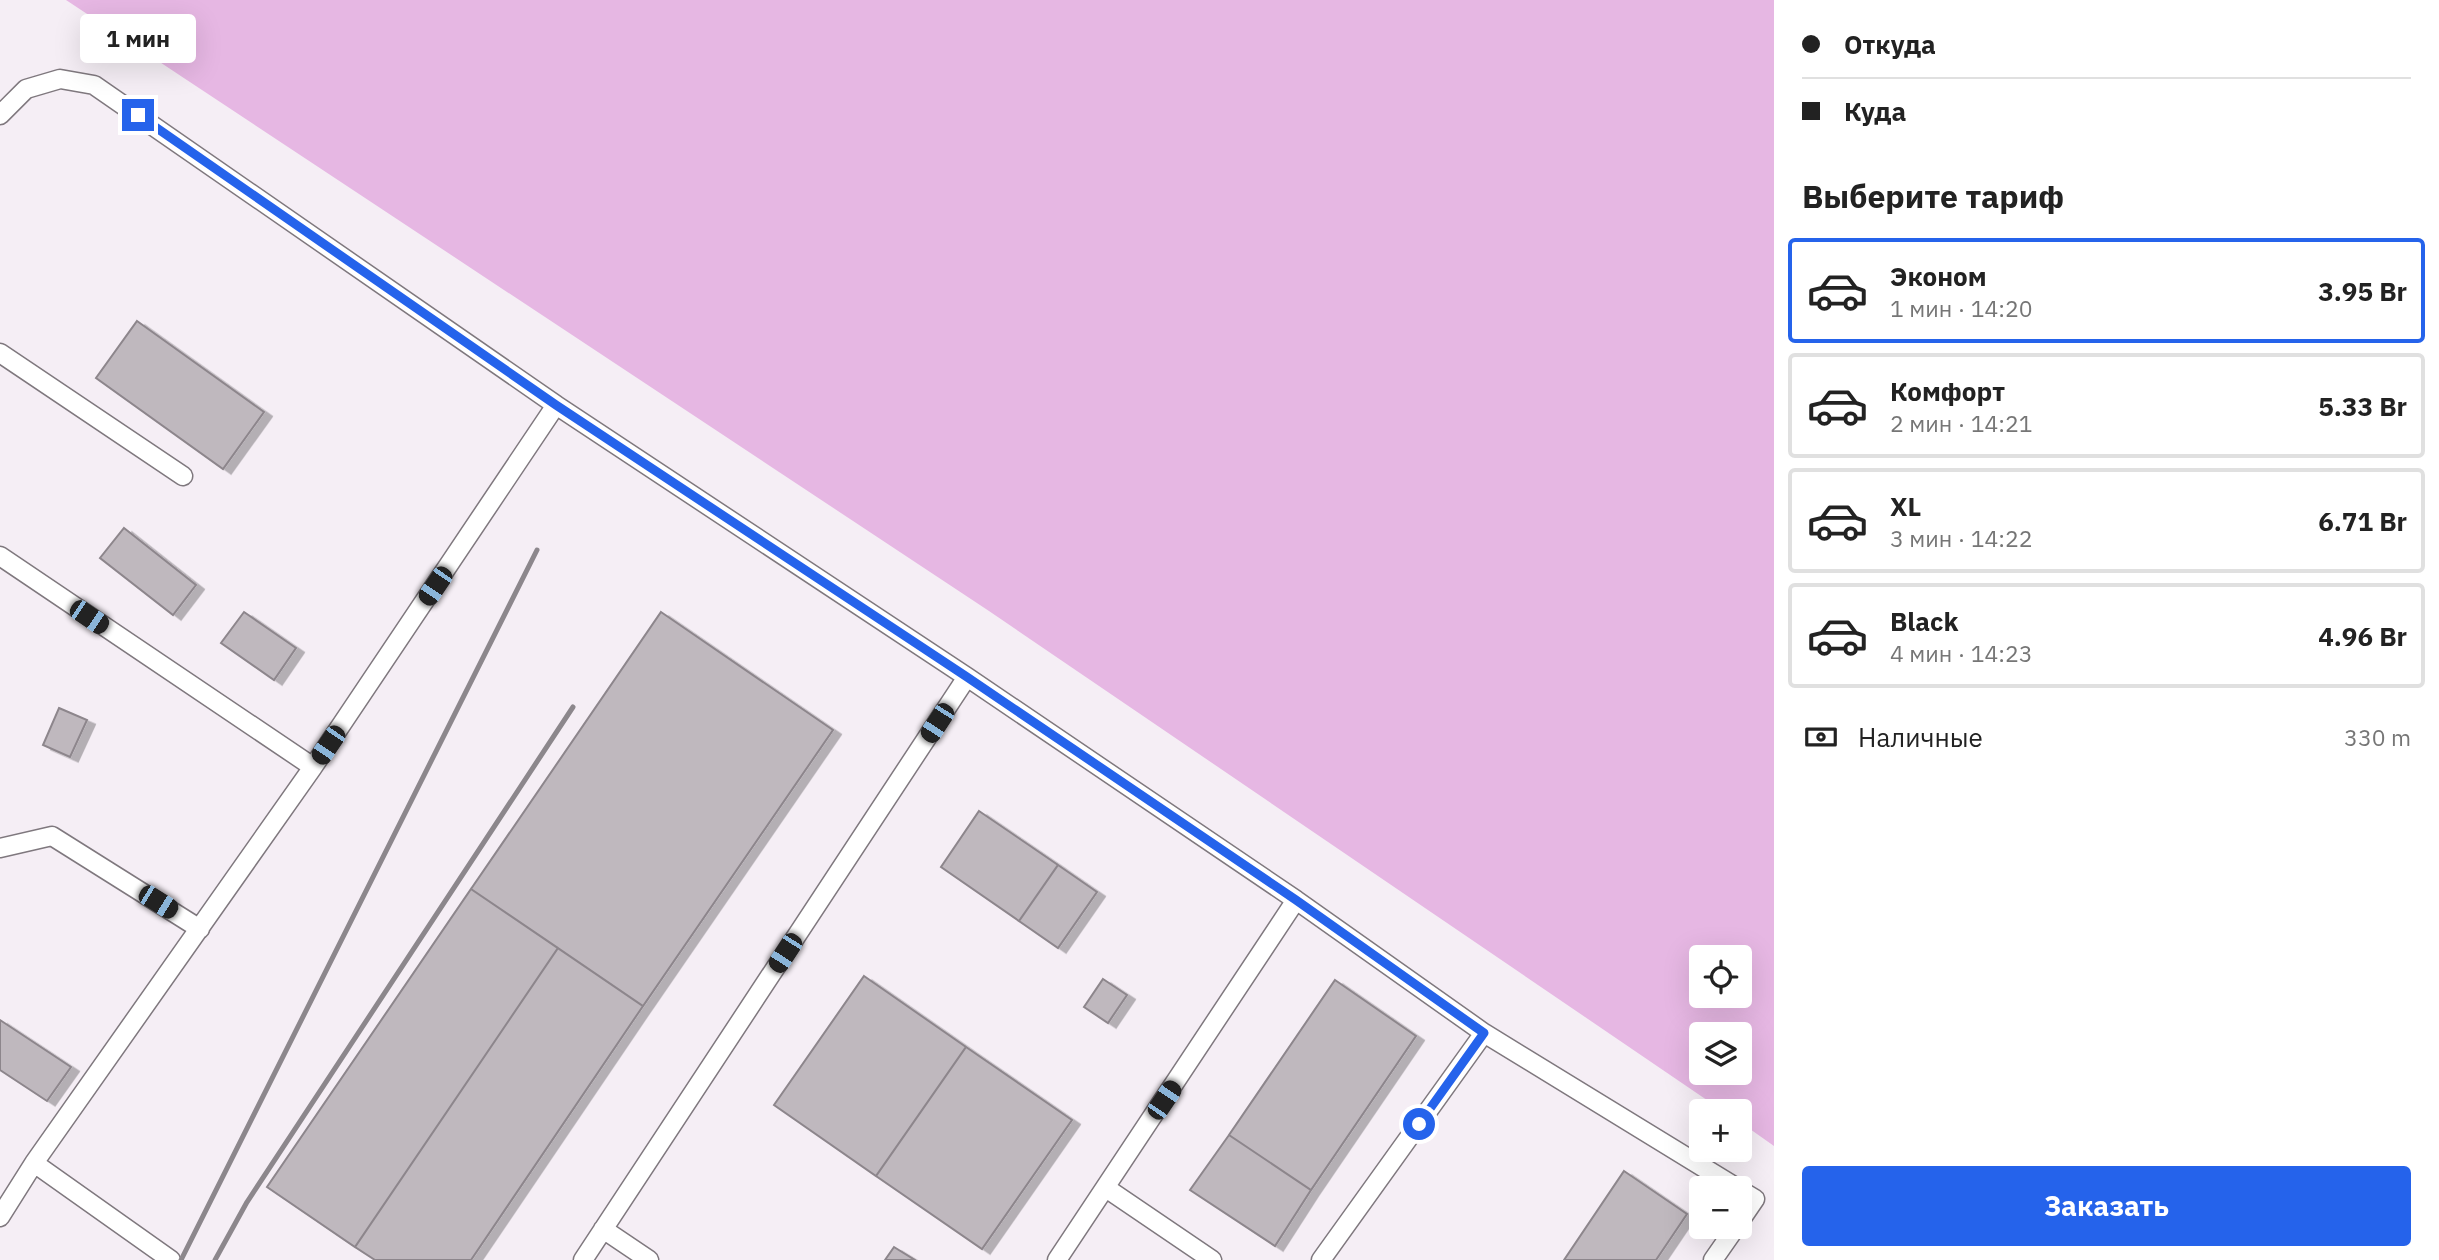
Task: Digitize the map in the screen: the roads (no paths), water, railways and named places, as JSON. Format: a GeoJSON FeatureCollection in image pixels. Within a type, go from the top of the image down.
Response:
{"type":"FeatureCollection","features":[{"type":"Feature","properties":{"kind":"lane"},"geometry":{"type":"LineString","coordinates":[[0,115],[26,89],[60,79],[94,85],[556,405],[967,677],[1296,900],[1484,1033],[1717,1176]]}},
{"type":"Feature","properties":{"kind":"lane"},"geometry":{"type":"LineString","coordinates":[[0,353],[183,476]]}},
{"type":"Feature","properties":{"kind":"lane"},"geometry":{"type":"LineString","coordinates":[[0,1217],[34,1163],[313,767],[556,405]]}},
{"type":"Feature","properties":{"kind":"lane"},"geometry":{"type":"LineString","coordinates":[[0,556],[313,767]]}},
{"type":"Feature","properties":{"kind":"lane"},"geometry":{"type":"LineString","coordinates":[[583,1260],[967,677]]}},
{"type":"Feature","properties":{"kind":"lane"},"geometry":{"type":"LineString","coordinates":[[0,848],[52,836],[200,929]]}},
{"type":"Feature","properties":{"kind":"lane"},"geometry":{"type":"LineString","coordinates":[[1057,1260],[1296,900]]}},
{"type":"Feature","properties":{"kind":"lane"},"geometry":{"type":"LineString","coordinates":[[1321,1260],[1484,1033]]}},
{"type":"Feature","properties":{"kind":"lane"},"geometry":{"type":"LineString","coordinates":[[34,1163],[171,1260]]}},
{"type":"Feature","properties":{"kind":"lane"},"geometry":{"type":"LineString","coordinates":[[1106,1188],[1212,1260]]}},
{"type":"Feature","properties":{"kind":"lane"},"geometry":{"type":"LineString","coordinates":[[603,1229],[649,1260]]}},
{"type":"Feature","properties":{"kind":"lane"},"geometry":{"type":"LineString","coordinates":[[1713,1260],[1727,1239]]}},
{"type":"Feature","properties":{"kind":"railway"},"geometry":{"type":"LineString","coordinates":[[181,1260],[537,550]]}},
{"type":"Feature","properties":{"kind":"railway"},"geometry":{"type":"LineString","coordinates":[[215,1260],[247,1202],[573,707]]}}]}
